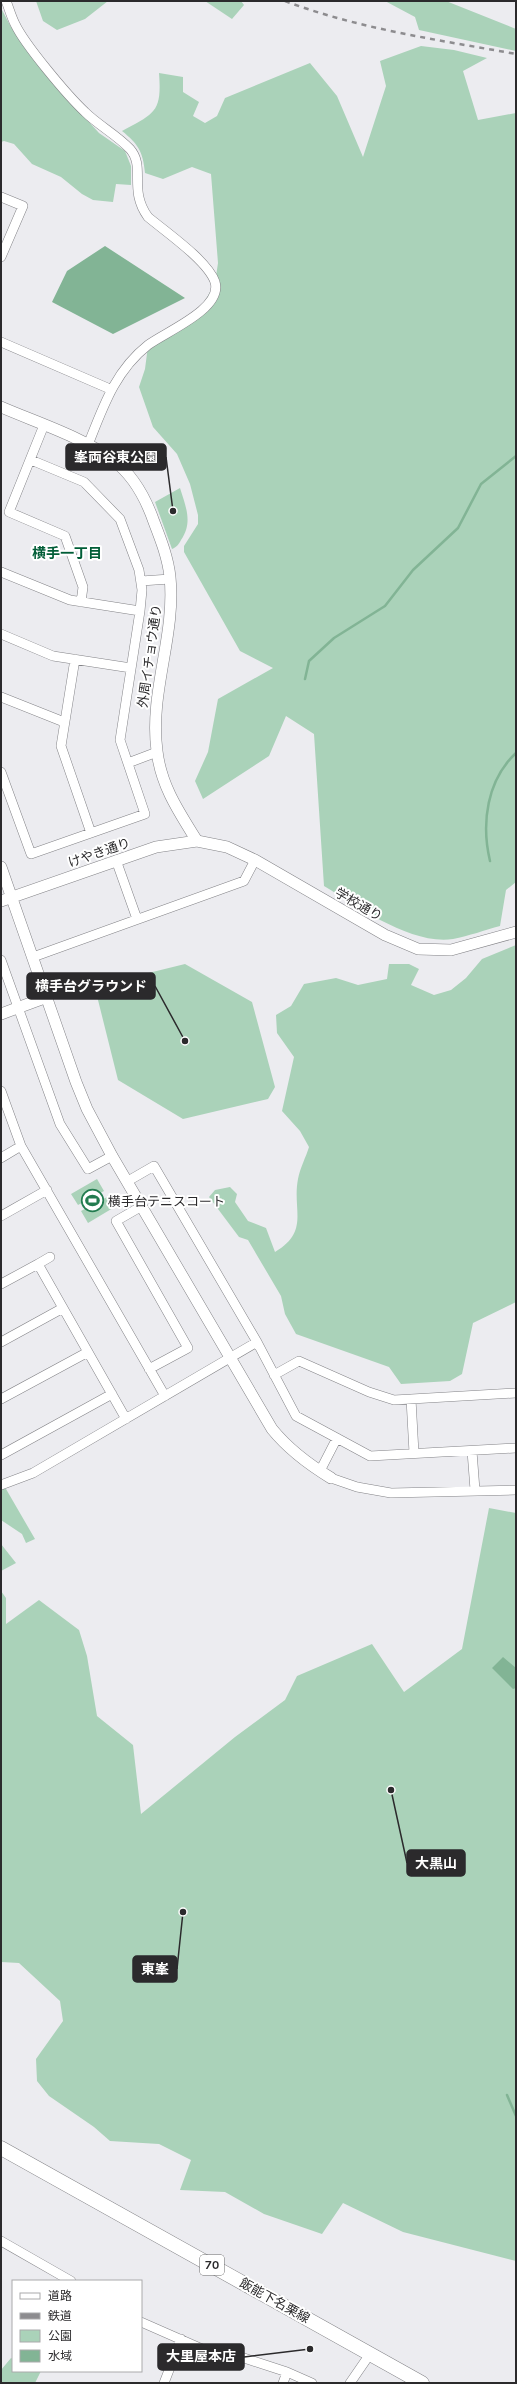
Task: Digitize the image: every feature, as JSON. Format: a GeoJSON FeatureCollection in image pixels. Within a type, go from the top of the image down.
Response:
{"type":"FeatureCollection","features":[{"type":"Feature","properties":{"kind":"main road","name":"飯能下名栗線"},"geometry":{"type":"LineString","coordinates":[[1,2148],[422,2383]]}},
{"type":"Feature","properties":{"kind":"street"},"geometry":{"type":"LineString","coordinates":[[6,1],[19,31],[79,105],[104,129],[130,149],[136,160],[138,170],[136,191],[141,207],[148,217],[208,268],[215,283],[211,302],[198,314],[159,338],[134,357],[110,389],[88,445]]}},
{"type":"Feature","properties":{"kind":"street"},"geometry":{"type":"LineString","coordinates":[[1,197],[23,206],[3,247],[1,257]]}},
{"type":"Feature","properties":{"kind":"street"},"geometry":{"type":"LineString","coordinates":[[1,342],[110,389]]}},
{"type":"Feature","properties":{"kind":"street","name":"外周イチョウ通り"},"geometry":{"type":"LineString","coordinates":[[1,407],[88,445],[124,470],[138,487],[148,507],[165,553],[170,579],[170,611],[155,710],[157,752],[161,774],[169,795],[197,841]]}},
{"type":"Feature","properties":{"kind":"street"},"geometry":{"type":"LineString","coordinates":[[44,425],[9,512],[65,536],[83,587],[81,602]]}},
{"type":"Feature","properties":{"kind":"street"},"geometry":{"type":"LineString","coordinates":[[1,772],[31,854],[145,814],[120,740],[140,611],[142,582],[120,519],[84,482],[31,460]]}},
{"type":"Feature","properties":{"kind":"street"},"geometry":{"type":"LineString","coordinates":[[1,572],[70,600],[140,611]]}},
{"type":"Feature","properties":{"kind":"street"},"geometry":{"type":"LineString","coordinates":[[142,582],[170,579]]}},
{"type":"Feature","properties":{"kind":"street"},"geometry":{"type":"LineString","coordinates":[[1,634],[53,656],[131,668]]}},
{"type":"Feature","properties":{"kind":"street"},"geometry":{"type":"LineString","coordinates":[[75,659],[61,746],[91,833]]}},
{"type":"Feature","properties":{"kind":"street"},"geometry":{"type":"LineString","coordinates":[[1,697],[64,722]]}},
{"type":"Feature","properties":{"kind":"street"},"geometry":{"type":"LineString","coordinates":[[128,763],[157,752]]}},
{"type":"Feature","properties":{"kind":"street","name":"学校通り"},"geometry":{"type":"LineString","coordinates":[[197,841],[227,847],[255,860],[385,935],[418,948],[451,950],[516,932]]}},
{"type":"Feature","properties":{"kind":"street","name":"けやき通り"},"geometry":{"type":"LineString","coordinates":[[1,901],[116,860],[171,844],[197,841]]}},
{"type":"Feature","properties":{"kind":"street"},"geometry":{"type":"LineString","coordinates":[[116,860],[137,919]]}},
{"type":"Feature","properties":{"kind":"street"},"geometry":{"type":"LineString","coordinates":[[33,957],[244,880],[255,860]]}},
{"type":"Feature","properties":{"kind":"street"},"geometry":{"type":"LineString","coordinates":[[1,867],[76,1082],[87,1109],[112,1156],[229,1358],[272,1429],[286,1446],[331,1478],[357,1487],[391,1493],[516,1490]]}},
{"type":"Feature","properties":{"kind":"street"},"geometry":{"type":"LineString","coordinates":[[1,960],[60,1124],[88,1169],[112,1156]]}},
{"type":"Feature","properties":{"kind":"street"},"geometry":{"type":"LineString","coordinates":[[1,1014],[47,997]]}},
{"type":"Feature","properties":{"kind":"street"},"geometry":{"type":"LineString","coordinates":[[2,1096],[21,1146],[165,1396]]}},
{"type":"Feature","properties":{"kind":"street"},"geometry":{"type":"LineString","coordinates":[[1,1158],[21,1146]]}},
{"type":"Feature","properties":{"kind":"street"},"geometry":{"type":"LineString","coordinates":[[128,1182],[154,1166],[257,1342],[296,1416],[370,1456],[516,1448]]}},
{"type":"Feature","properties":{"kind":"street"},"geometry":{"type":"LineString","coordinates":[[1,1216],[47,1190]]}},
{"type":"Feature","properties":{"kind":"street"},"geometry":{"type":"LineString","coordinates":[[142,1206],[116,1221],[188,1348],[149,1369]]}},
{"type":"Feature","properties":{"kind":"street"},"geometry":{"type":"LineString","coordinates":[[1,1284],[50,1257]]}},
{"type":"Feature","properties":{"kind":"street"},"geometry":{"type":"LineString","coordinates":[[38,1264],[126,1419]]}},
{"type":"Feature","properties":{"kind":"street"},"geometry":{"type":"LineString","coordinates":[[1,1342],[63,1308]]}},
{"type":"Feature","properties":{"kind":"street"},"geometry":{"type":"LineString","coordinates":[[1,1485],[33,1473],[257,1342]]}},
{"type":"Feature","properties":{"kind":"street"},"geometry":{"type":"LineString","coordinates":[[1,1399],[88,1352]]}},
{"type":"Feature","properties":{"kind":"street"},"geometry":{"type":"LineString","coordinates":[[274,1375],[299,1361],[369,1392],[394,1400],[516,1393]]}},
{"type":"Feature","properties":{"kind":"street"},"geometry":{"type":"LineString","coordinates":[[1,1455],[112,1394]]}},
{"type":"Feature","properties":{"kind":"street"},"geometry":{"type":"LineString","coordinates":[[411,1399],[414,1454]]}},
{"type":"Feature","properties":{"kind":"street"},"geometry":{"type":"LineString","coordinates":[[320,1471],[337,1438]]}},
{"type":"Feature","properties":{"kind":"street"},"geometry":{"type":"LineString","coordinates":[[472,1451],[475,1490]]}},
{"type":"Feature","properties":{"kind":"street"},"geometry":{"type":"LineString","coordinates":[[1,2241],[69,2280]]}},
{"type":"Feature","properties":{"kind":"street"},"geometry":{"type":"LineString","coordinates":[[142,2322],[207,2351],[244,2358],[287,2372],[312,2383]]}},
{"type":"Feature","properties":{"kind":"street"},"geometry":{"type":"LineString","coordinates":[[164,2383],[181,2339]]}},
{"type":"Feature","properties":{"kind":"street"},"geometry":{"type":"LineString","coordinates":[[350,2383],[370,2354]]}},
{"type":"Feature","properties":{"kind":"street"},"geometry":{"type":"LineString","coordinates":[[283,2383],[287,2372]]}},
{"type":"Feature","properties":{"kind":"green space"},"geometry":{"type":"Polygon","coordinates":[[[36,1],[108,1],[85,19],[57,30],[43,21],[36,1]]]}},
{"type":"Feature","properties":{"kind":"green space"},"geometry":{"type":"Polygon","coordinates":[[[205,1],[241,1],[244,5],[232,19],[205,1]]]}},
{"type":"Feature","properties":{"kind":"green space"},"geometry":{"type":"Polygon","coordinates":[[[385,1],[446,1],[516,29],[516,51],[419,30],[415,17],[385,1]]]}},
{"type":"Feature","properties":{"kind":"green space"},"geometry":{"type":"Polygon","coordinates":[[[1,8],[11,27],[42,70],[99,133],[125,151],[131,166],[131,185],[116,184],[113,202],[93,200],[82,194],[61,177],[32,164],[14,144],[4,141],[1,142],[1,8]]]}},
{"type":"Feature","properties":{"kind":"green space"},"geometry":{"type":"Polygon","coordinates":[[[421,46],[454,50],[487,58],[463,71],[478,120],[516,113],[516,882],[506,890],[500,926],[453,939],[437,939],[420,936],[403,930],[369,914],[324,886],[314,734],[286,716],[269,756],[203,799],[195,781],[208,752],[218,699],[273,668],[240,651],[184,552],[184,546],[198,524],[198,515],[190,484],[177,454],[153,427],[139,387],[145,369],[148,346],[198,314],[215,283],[218,263],[211,174],[192,167],[163,179],[145,173],[143,159],[139,149],[136,144],[122,131],[142,120],[154,110],[159,96],[159,73],[183,77],[183,92],[199,102],[193,116],[205,123],[217,116],[225,98],[310,63],[337,96],[363,157],[386,86],[380,61],[421,46]]]}},
{"type":"Feature","properties":{"kind":"green space"},"geometry":{"type":"Polygon","coordinates":[[[180,488],[188,521],[185,534],[179,544],[172,549],[155,502],[180,488]]]}},
{"type":"Feature","properties":{"kind":"green space"},"geometry":{"type":"Polygon","coordinates":[[[516,945],[516,1302],[473,1323],[462,1374],[450,1381],[401,1384],[389,1367],[296,1334],[285,1314],[281,1296],[248,1240],[239,1237],[209,1197],[215,1190],[230,1187],[237,1194],[235,1202],[248,1221],[266,1228],[275,1252],[286,1244],[293,1236],[297,1219],[298,1179],[309,1147],[300,1131],[282,1111],[294,1057],[277,1033],[276,1015],[291,1006],[304,984],[336,978],[358,985],[387,979],[389,964],[409,964],[419,969],[411,985],[434,995],[451,990],[466,978],[482,959],[516,945]]]}},
{"type":"Feature","properties":{"kind":"green space"},"geometry":{"type":"Polygon","coordinates":[[[185,964],[252,1002],[275,1087],[268,1099],[183,1119],[118,1080],[97,996],[104,984],[185,964]]]}},
{"type":"Feature","properties":{"kind":"green space"},"geometry":{"type":"Polygon","coordinates":[[[97,1179],[104,1191],[78,1205],[71,1194],[97,1179]]]}},
{"type":"Feature","properties":{"kind":"green space"},"geometry":{"type":"Polygon","coordinates":[[[107,1197],[113,1208],[88,1223],[81,1211],[107,1197]]]}},
{"type":"Feature","properties":{"kind":"green space"},"geometry":{"type":"Polygon","coordinates":[[[1,1489],[6,1489],[35,1539],[26,1543],[22,1534],[1,1520],[1,1489]]]}},
{"type":"Feature","properties":{"kind":"green space"},"geometry":{"type":"Polygon","coordinates":[[[489,1508],[516,1513],[516,2261],[403,2232],[343,2203],[322,2234],[264,2214],[225,2192],[180,2190],[191,2160],[159,2144],[110,2141],[94,2127],[49,2096],[37,2081],[36,2059],[63,2021],[60,2001],[19,1963],[1,1962],[1,1591],[6,1598],[6,1624],[39,1600],[79,1630],[87,1656],[97,1716],[133,1745],[141,1814],[235,1737],[285,1700],[297,1676],[372,1644],[404,1692],[462,1649],[489,1508]]]}},
{"type":"Feature","properties":{"kind":"green space"},"geometry":{"type":"Polygon","coordinates":[[[1,1544],[16,1563],[1,1571],[1,1544]]]}},
{"type":"Feature","properties":{"kind":"green space"},"geometry":{"type":"Polygon","coordinates":[[[11,2358],[12,2372],[40,2372],[35,2383],[1,2383],[1,2370],[11,2358]]]}},
{"type":"Feature","properties":{"kind":"water"},"geometry":{"type":"Polygon","coordinates":[[[105,246],[185,298],[113,334],[52,302],[67,271],[105,246]]]}},
{"type":"Feature","properties":{"kind":"water"},"geometry":{"type":"Polygon","coordinates":[[[503,1657],[516,1668],[516,1688],[513,1689],[492,1668],[503,1657]]]}},
{"type":"Feature","properties":{"kind":"waterway"},"geometry":{"type":"LineString","coordinates":[[305,679],[309,661],[334,638],[385,606],[413,570],[458,528],[481,484],[516,456]]}},
{"type":"Feature","properties":{"kind":"waterway"},"geometry":{"type":"LineString","coordinates":[[490,861],[486,832],[489,803],[498,776],[516,753]]}},
{"type":"Feature","properties":{"kind":"waterway"},"geometry":{"type":"LineString","coordinates":[[507,2095],[516,2116]]}},
{"type":"Feature","properties":{"kind":"railway"},"geometry":{"type":"LineString","coordinates":[[285,1],[341,19],[399,33],[516,54]]}},
{"type":"Feature","properties":{"kind":"place","name":"峯両谷東公園"},"geometry":{"type":"Point","coordinates":[173,511]}},
{"type":"Feature","properties":{"kind":"place","name":"横手台グラウンド"},"geometry":{"type":"Point","coordinates":[185,1041]}},
{"type":"Feature","properties":{"kind":"place","name":"横手台テニスコート"},"geometry":{"type":"Point","coordinates":[93,1201]}},
{"type":"Feature","properties":{"kind":"place","name":"大黒山"},"geometry":{"type":"Point","coordinates":[391,1790]}},
{"type":"Feature","properties":{"kind":"place","name":"東峯"},"geometry":{"type":"Point","coordinates":[183,1912]}},
{"type":"Feature","properties":{"kind":"place","name":"大里屋本店"},"geometry":{"type":"Point","coordinates":[310,2349]}},
{"type":"Feature","properties":{"kind":"district","name":"横手一丁目"},"geometry":{"type":"Point","coordinates":[67,553]}}]}
